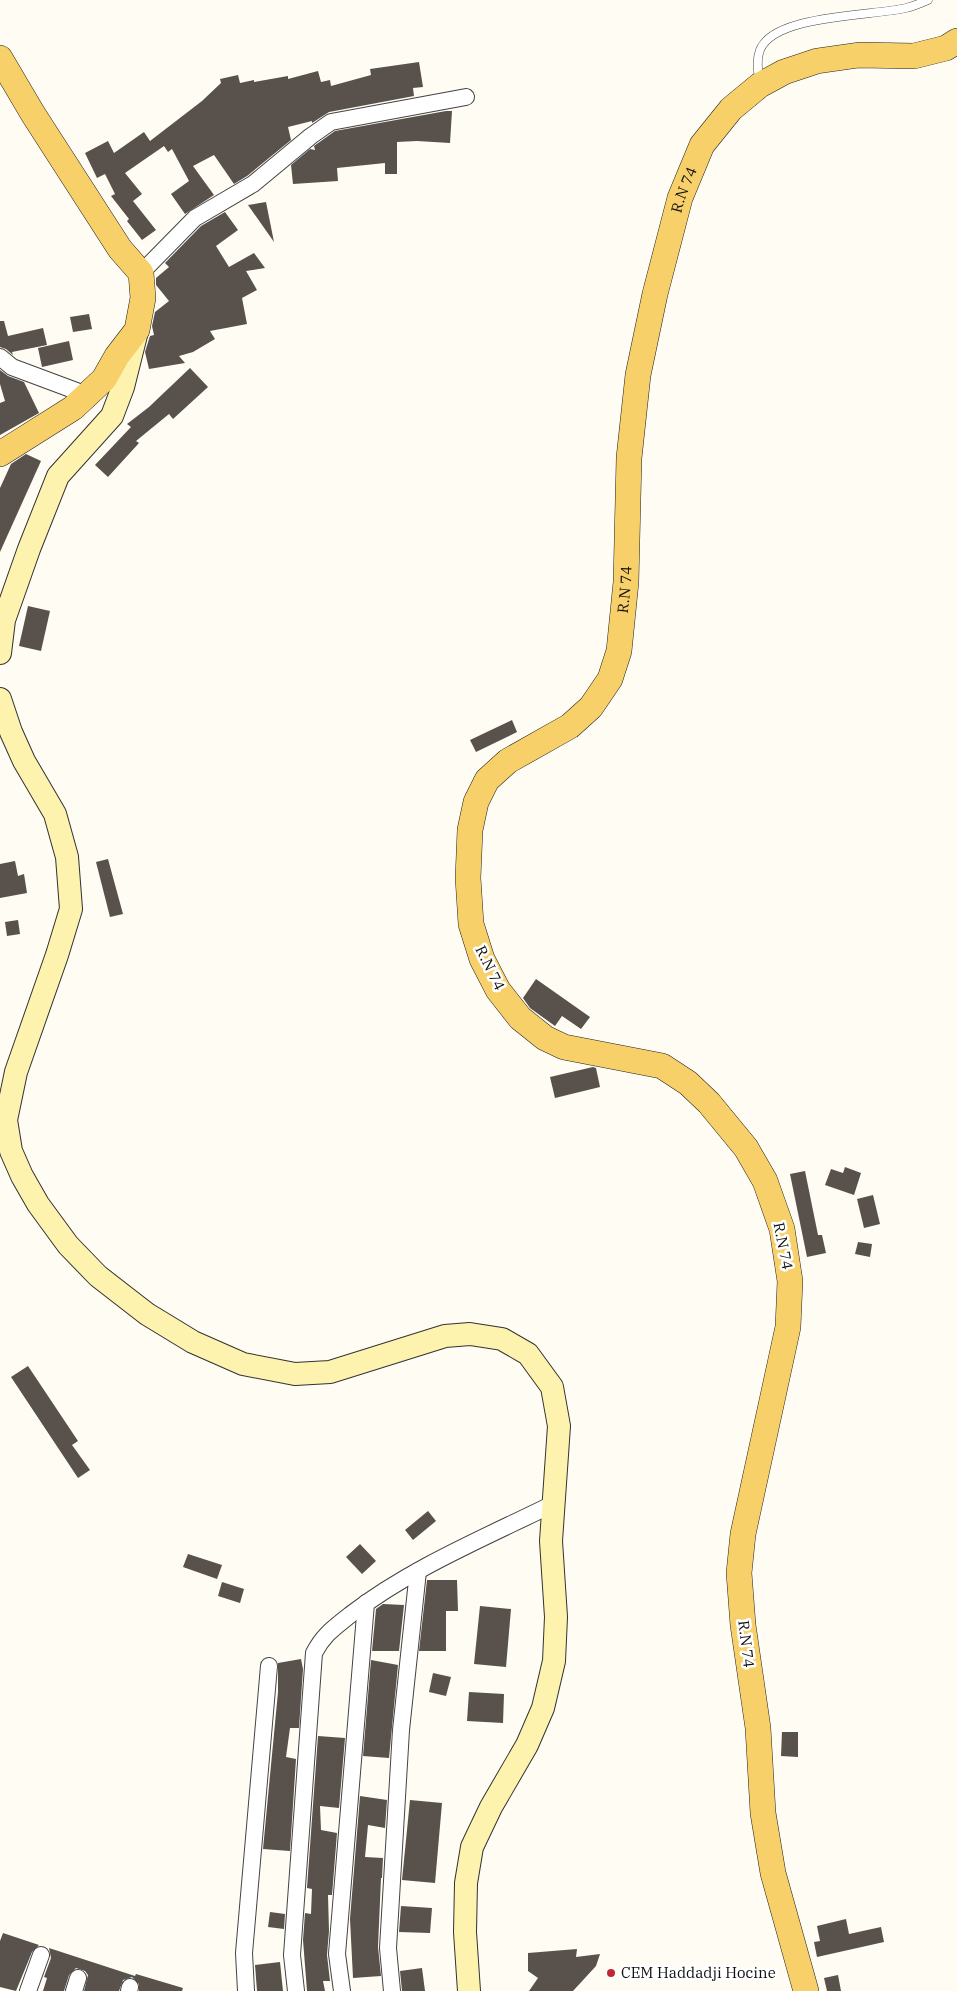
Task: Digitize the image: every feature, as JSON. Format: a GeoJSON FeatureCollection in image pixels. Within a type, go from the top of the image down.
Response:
{"type":"FeatureCollection","features":[{"type":"Feature","properties":{"kind":"main road","name":"R.N 74"},"geometry":{"type":"LineString","coordinates":[[806,1991],[773,1872],[763,1813],[758,1728],[743,1625],[740,1573],[743,1534],[788,1327],[790,1281],[782,1229],[765,1181],[746,1148],[709,1103],[688,1082],[662,1066],[564,1046],[545,1038],[520,1018],[498,990],[482,959],[471,924],[468,878],[470,830],[476,802],[487,780],[508,762],[570,726],[591,707],[610,679],[619,651],[624,602],[629,458],[638,375],[655,294],[680,198],[702,145],[730,109],[760,85],[784,72],[818,61],[859,55],[914,56],[946,48],[957,41]]}},
{"type":"Feature","properties":{"kind":"main road"},"geometry":{"type":"LineString","coordinates":[[0,58],[33,114],[120,249],[141,273],[143,298],[138,330],[118,356],[104,379],[74,408],[0,454]]}},
{"type":"Feature","properties":{"kind":"street"},"geometry":{"type":"LineString","coordinates":[[141,273],[195,218],[252,184],[331,122],[466,97]]}},
{"type":"Feature","properties":{"kind":"street"},"geometry":{"type":"LineString","coordinates":[[0,653],[4,620],[29,549],[58,476],[112,416],[123,387],[138,330]]}},
{"type":"Feature","properties":{"kind":"street"},"geometry":{"type":"LineString","coordinates":[[0,357],[12,368],[87,395]]}},
{"type":"Feature","properties":{"kind":"street"},"geometry":{"type":"LineString","coordinates":[[0,698],[11,732],[24,761],[55,814],[67,856],[71,909],[16,1072],[6,1120],[11,1150],[38,1204],[68,1246],[98,1276],[147,1314],[193,1342],[243,1364],[295,1374],[330,1372],[445,1336],[470,1334],[502,1339],[528,1354],[552,1387],[559,1426],[551,1541],[556,1618],[554,1661],[543,1708],[527,1745],[491,1807],[472,1847],[466,1883],[465,1932],[469,1991]]}},
{"type":"Feature","properties":{"kind":"street"},"geometry":{"type":"LineString","coordinates":[[296,1991],[292,1955],[314,1653],[322,1638],[366,1603],[418,1571],[553,1504]]}},
{"type":"Feature","properties":{"kind":"street"},"geometry":{"type":"LineString","coordinates":[[392,1991],[388,1948],[401,1730],[418,1571]]}},
{"type":"Feature","properties":{"kind":"street"},"geometry":{"type":"LineString","coordinates":[[342,1991],[337,1954],[366,1603]]}},
{"type":"Feature","properties":{"kind":"street"},"geometry":{"type":"LineString","coordinates":[[246,1991],[244,1953],[269,1666]]}},
{"type":"Feature","properties":{"kind":"street"},"geometry":{"type":"LineString","coordinates":[[28,1991],[41,1955]]}},
{"type":"Feature","properties":{"kind":"lane"},"geometry":{"type":"LineString","coordinates":[[760,85],[757,66],[760,49],[771,38],[796,25],[833,17],[907,8],[928,0]]}},
{"type":"Feature","properties":{"kind":"building"},"geometry":{"type":"Polygon","coordinates":[[[419,62],[423,87],[413,88],[414,96],[329,112],[312,123],[312,121],[288,127],[291,140],[247,176],[234,184],[214,155],[193,166],[214,195],[185,214],[171,194],[189,181],[172,149],[168,152],[164,146],[125,173],[142,194],[133,201],[156,230],[142,240],[111,196],[115,194],[105,174],[97,178],[85,153],[108,141],[114,153],[144,132],[150,141],[202,101],[221,83],[220,79],[238,75],[240,83],[254,80],[254,82],[288,76],[288,79],[318,71],[321,82],[330,80],[331,86],[371,75],[370,69],[419,62]]]}},
{"type":"Feature","properties":{"kind":"building"},"geometry":{"type":"Polygon","coordinates":[[[452,111],[450,143],[397,142],[397,174],[385,174],[385,163],[337,168],[338,181],[293,184],[291,165],[310,149],[315,150],[314,146],[335,131],[452,111]]]}},
{"type":"Feature","properties":{"kind":"building"},"geometry":{"type":"Polygon","coordinates":[[[266,202],[274,242],[248,205],[266,202]]]}},
{"type":"Feature","properties":{"kind":"building"},"geometry":{"type":"Polygon","coordinates":[[[225,212],[238,230],[216,246],[229,267],[254,253],[265,268],[246,271],[257,290],[242,298],[247,324],[210,331],[215,339],[193,352],[179,356],[185,363],[149,369],[145,352],[150,336],[154,335],[152,326],[155,312],[169,301],[156,285],[156,278],[169,267],[165,263],[201,226],[225,212]]]}},
{"type":"Feature","properties":{"kind":"building"},"geometry":{"type":"Polygon","coordinates":[[[89,314],[92,329],[73,332],[70,317],[89,314]]]}},
{"type":"Feature","properties":{"kind":"building"},"geometry":{"type":"Polygon","coordinates":[[[0,321],[4,321],[8,336],[43,328],[47,345],[12,352],[13,355],[0,347],[0,321]]]}},
{"type":"Feature","properties":{"kind":"building"},"geometry":{"type":"Polygon","coordinates":[[[69,341],[73,360],[42,367],[38,348],[69,341]]]}},
{"type":"Feature","properties":{"kind":"building"},"geometry":{"type":"Polygon","coordinates":[[[190,368],[208,387],[173,419],[169,414],[136,441],[139,443],[108,477],[95,465],[131,427],[127,424],[149,407],[190,368]]]}},
{"type":"Feature","properties":{"kind":"building"},"geometry":{"type":"Polygon","coordinates":[[[0,370],[8,376],[24,382],[39,413],[0,435],[0,403],[5,401],[0,384],[0,370]]]}},
{"type":"Feature","properties":{"kind":"building"},"geometry":{"type":"Polygon","coordinates":[[[26,454],[41,461],[0,552],[0,488],[11,464],[26,454]]]}},
{"type":"Feature","properties":{"kind":"building"},"geometry":{"type":"Polygon","coordinates":[[[28,606],[50,611],[41,651],[19,646],[28,606]]]}},
{"type":"Feature","properties":{"kind":"building"},"geometry":{"type":"Polygon","coordinates":[[[512,720],[517,732],[476,752],[470,740],[512,720]]]}},
{"type":"Feature","properties":{"kind":"building"},"geometry":{"type":"Polygon","coordinates":[[[108,859],[123,914],[110,917],[96,862],[108,859]]]}},
{"type":"Feature","properties":{"kind":"building"},"geometry":{"type":"Polygon","coordinates":[[[15,861],[18,876],[24,874],[27,893],[0,898],[0,864],[15,861]]]}},
{"type":"Feature","properties":{"kind":"building"},"geometry":{"type":"Polygon","coordinates":[[[18,920],[20,934],[7,936],[5,922],[18,920]]]}},
{"type":"Feature","properties":{"kind":"building"},"geometry":{"type":"Polygon","coordinates":[[[536,979],[590,1017],[581,1029],[562,1016],[555,1026],[530,1008],[523,998],[536,979]]]}},
{"type":"Feature","properties":{"kind":"building"},"geometry":{"type":"Polygon","coordinates":[[[593,1067],[596,1068],[600,1087],[555,1098],[550,1077],[593,1067]]]}},
{"type":"Feature","properties":{"kind":"building"},"geometry":{"type":"Polygon","coordinates":[[[845,1167],[861,1173],[854,1195],[825,1185],[831,1169],[843,1173],[845,1167]]]}},
{"type":"Feature","properties":{"kind":"building"},"geometry":{"type":"Polygon","coordinates":[[[805,1171],[818,1235],[822,1235],[826,1253],[807,1257],[790,1174],[805,1171]]]}},
{"type":"Feature","properties":{"kind":"building"},"geometry":{"type":"Polygon","coordinates":[[[873,1195],[880,1224],[864,1228],[857,1199],[873,1195]]]}},
{"type":"Feature","properties":{"kind":"building"},"geometry":{"type":"Polygon","coordinates":[[[858,1242],[872,1244],[870,1257],[855,1254],[858,1242]]]}},
{"type":"Feature","properties":{"kind":"building"},"geometry":{"type":"Polygon","coordinates":[[[28,1366],[78,1441],[72,1445],[90,1470],[78,1478],[11,1377],[28,1366]]]}},
{"type":"Feature","properties":{"kind":"building"},"geometry":{"type":"Polygon","coordinates":[[[428,1511],[436,1521],[413,1540],[405,1530],[428,1511]]]}},
{"type":"Feature","properties":{"kind":"building"},"geometry":{"type":"Polygon","coordinates":[[[360,1544],[376,1561],[362,1574],[346,1557],[360,1544]]]}},
{"type":"Feature","properties":{"kind":"building"},"geometry":{"type":"Polygon","coordinates":[[[188,1554],[222,1565],[217,1579],[183,1567],[188,1554]]]}},
{"type":"Feature","properties":{"kind":"building"},"geometry":{"type":"Polygon","coordinates":[[[427,1580],[457,1580],[458,1611],[446,1611],[446,1651],[419,1651],[427,1580]]]}},
{"type":"Feature","properties":{"kind":"building"},"geometry":{"type":"Polygon","coordinates":[[[222,1582],[244,1589],[240,1603],[218,1596],[222,1582]]]}},
{"type":"Feature","properties":{"kind":"building"},"geometry":{"type":"Polygon","coordinates":[[[383,1604],[404,1605],[399,1651],[372,1651],[376,1609],[383,1604]]]}},
{"type":"Feature","properties":{"kind":"building"},"geometry":{"type":"Polygon","coordinates":[[[480,1606],[511,1609],[506,1667],[474,1664],[480,1606]]]}},
{"type":"Feature","properties":{"kind":"building"},"geometry":{"type":"Polygon","coordinates":[[[301,1659],[303,1669],[299,1728],[290,1728],[286,1757],[296,1759],[290,1851],[263,1849],[278,1692],[278,1663],[301,1659]]]}},
{"type":"Feature","properties":{"kind":"building"},"geometry":{"type":"Polygon","coordinates":[[[371,1660],[398,1665],[389,1758],[363,1756],[371,1660]]]}},
{"type":"Feature","properties":{"kind":"building"},"geometry":{"type":"Polygon","coordinates":[[[433,1673],[451,1677],[446,1696],[429,1692],[433,1673]]]}},
{"type":"Feature","properties":{"kind":"building"},"geometry":{"type":"Polygon","coordinates":[[[469,1692],[504,1694],[503,1723],[467,1721],[469,1692]]]}},
{"type":"Feature","properties":{"kind":"building"},"geometry":{"type":"Polygon","coordinates":[[[782,1732],[798,1732],[798,1757],[781,1756],[782,1732]]]}},
{"type":"Feature","properties":{"kind":"building"},"geometry":{"type":"Polygon","coordinates":[[[318,1736],[345,1738],[339,1808],[320,1806],[321,1830],[337,1833],[332,1895],[328,1895],[329,1931],[327,1955],[330,1981],[323,1981],[325,1991],[307,1991],[303,1940],[305,1913],[311,1914],[312,1889],[307,1888],[318,1736]]]}},
{"type":"Feature","properties":{"kind":"building"},"geometry":{"type":"Polygon","coordinates":[[[360,1796],[387,1800],[385,1828],[368,1825],[365,1857],[383,1858],[378,1947],[381,1976],[353,1978],[350,1919],[360,1796]]]}},
{"type":"Feature","properties":{"kind":"building"},"geometry":{"type":"Polygon","coordinates":[[[410,1800],[442,1803],[435,1883],[402,1880],[410,1800]]]}},
{"type":"Feature","properties":{"kind":"building"},"geometry":{"type":"Polygon","coordinates":[[[401,1906],[432,1908],[430,1933],[399,1932],[401,1906]]]}},
{"type":"Feature","properties":{"kind":"building"},"geometry":{"type":"Polygon","coordinates":[[[270,1912],[285,1914],[284,1929],[268,1927],[270,1912]]]}},
{"type":"Feature","properties":{"kind":"building"},"geometry":{"type":"Polygon","coordinates":[[[846,1919],[849,1934],[881,1927],[884,1942],[817,1957],[814,1942],[820,1941],[817,1926],[846,1919]]]}},
{"type":"Feature","properties":{"kind":"building"},"geometry":{"type":"Polygon","coordinates":[[[3,1933],[39,1945],[32,1952],[16,1991],[0,1987],[0,1941],[3,1933]]]}},
{"type":"Feature","properties":{"kind":"building"},"geometry":{"type":"Polygon","coordinates":[[[49,1948],[135,1976],[136,1974],[183,1988],[182,1991],[139,1991],[139,1984],[132,1977],[123,1980],[119,1991],[84,1991],[88,1975],[85,1971],[76,1968],[69,1975],[64,1991],[43,1991],[47,1978],[44,1977],[51,1958],[49,1948]]]}},
{"type":"Feature","properties":{"kind":"building"},"geometry":{"type":"Polygon","coordinates":[[[577,1949],[576,1957],[600,1954],[596,1966],[573,1991],[529,1991],[538,1978],[528,1971],[528,1953],[577,1949]]]}},
{"type":"Feature","properties":{"kind":"building"},"geometry":{"type":"Polygon","coordinates":[[[280,1962],[283,1991],[257,1991],[255,1965],[280,1962]]]}},
{"type":"Feature","properties":{"kind":"building"},"geometry":{"type":"Polygon","coordinates":[[[422,1968],[425,1991],[402,1991],[400,1971],[422,1968]]]}},
{"type":"Feature","properties":{"kind":"building"},"geometry":{"type":"Polygon","coordinates":[[[838,1975],[841,1991],[827,1991],[824,1978],[838,1975]]]}},
{"type":"Feature","properties":{"kind":"place","name":"CEM Haddadji Hocine"},"geometry":{"type":"Point","coordinates":[611,1973]}}]}
